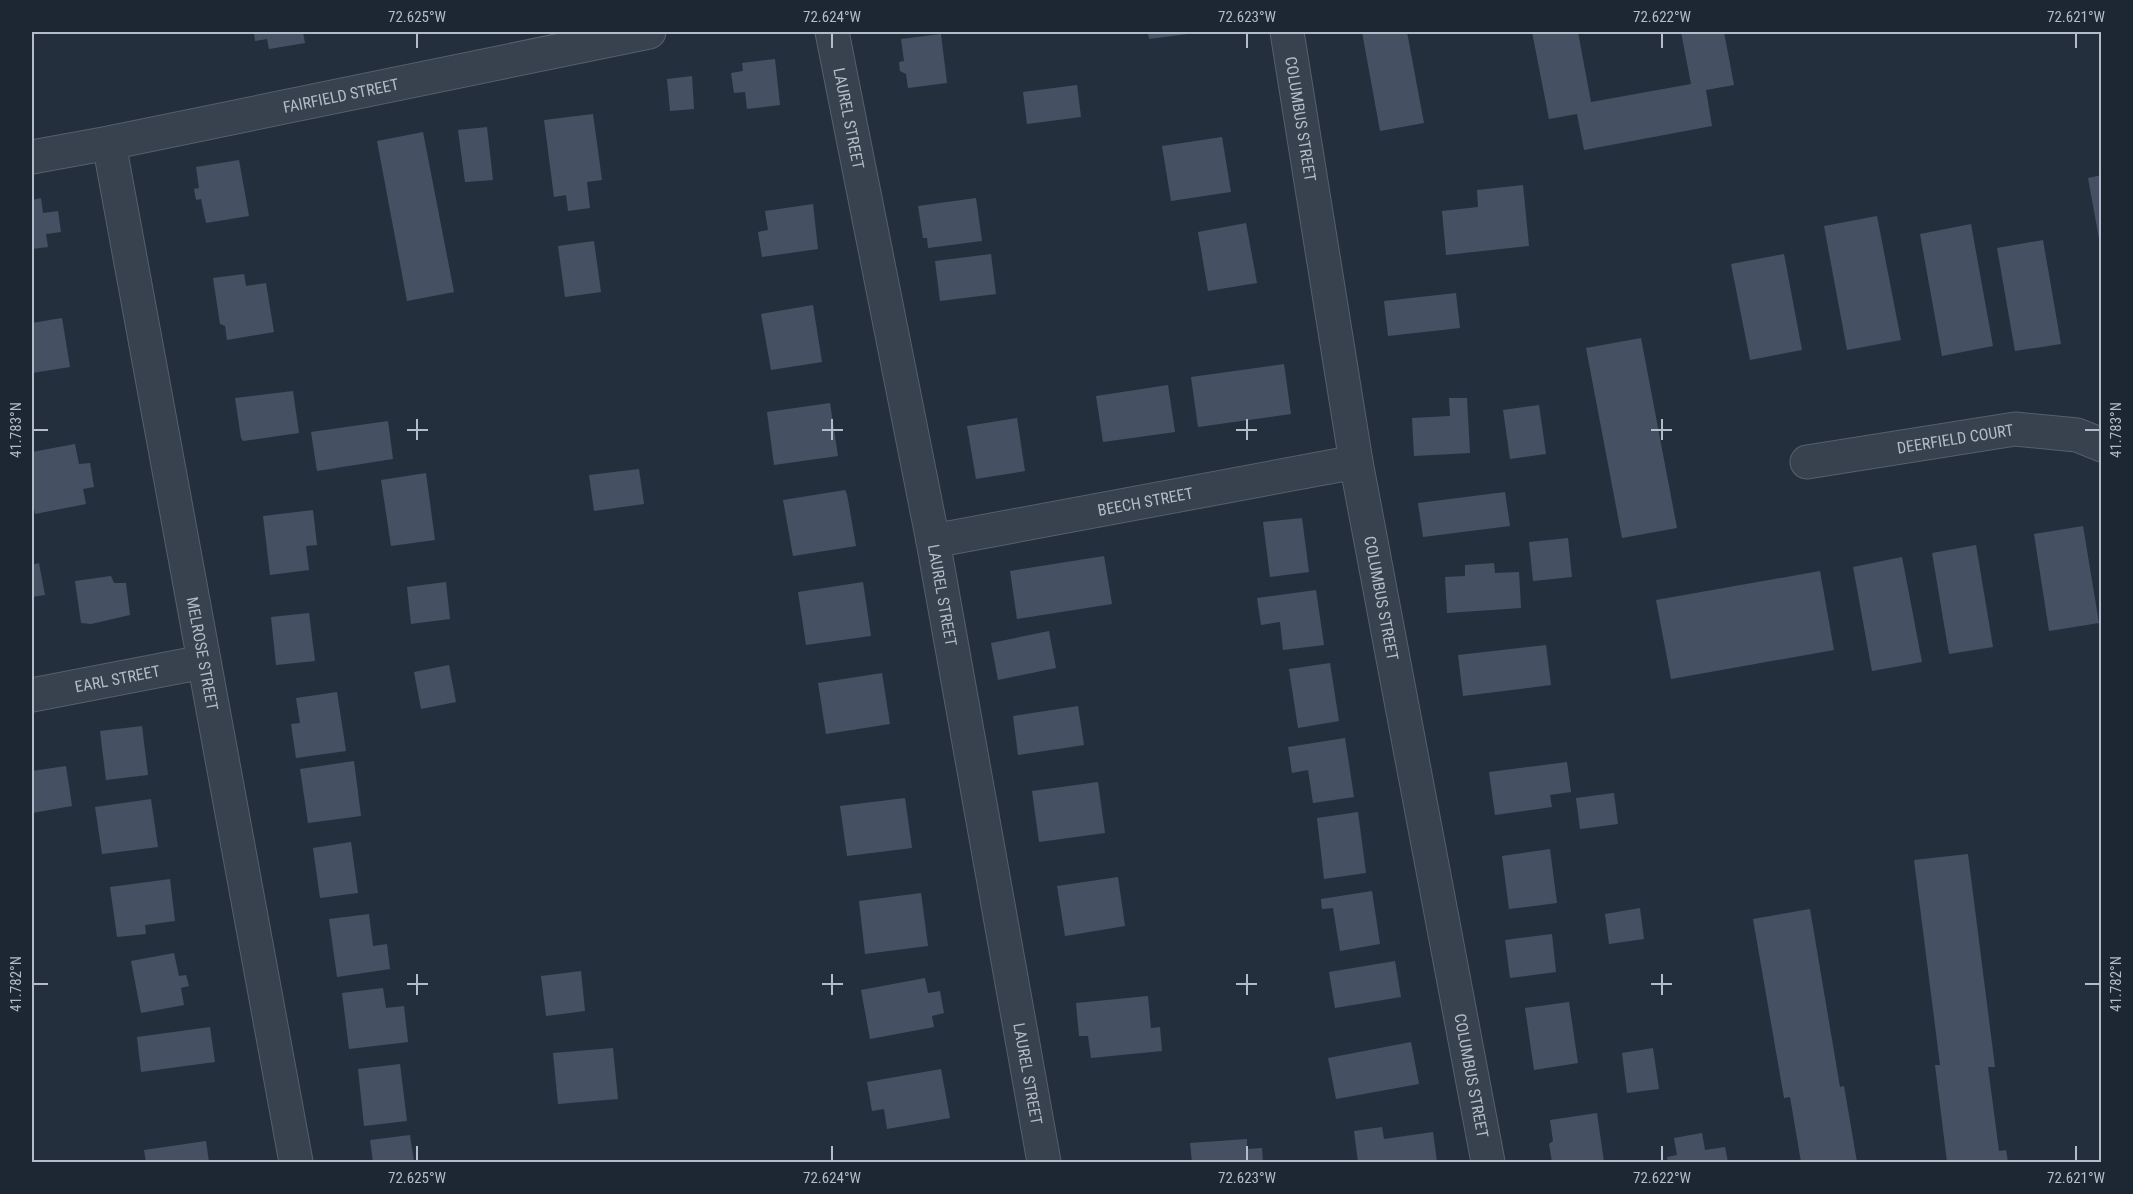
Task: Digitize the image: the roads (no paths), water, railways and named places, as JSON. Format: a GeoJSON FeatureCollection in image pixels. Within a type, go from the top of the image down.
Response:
{"type":"FeatureCollection","features":[{"type":"Feature","properties":{"kind":"street","name":"FAIRFIELD STREET"},"geometry":{"type":"LineString","coordinates":[[32,157],[109,144],[649,32]]}},
{"type":"Feature","properties":{"kind":"street","name":"LAUREL STREET"},"geometry":{"type":"LineString","coordinates":[[832,32],[933,541],[1044,1162]]}},
{"type":"Feature","properties":{"kind":"street","name":"COLUMBUS STREET"},"geometry":{"type":"LineString","coordinates":[[1287,32],[1356,462],[1488,1162]]}},
{"type":"Feature","properties":{"kind":"street","name":"MELROSE STREET"},"geometry":{"type":"LineString","coordinates":[[109,144],[296,1162]]}},
{"type":"Feature","properties":{"kind":"street","name":"DEERFIELD COURT"},"geometry":{"type":"LineString","coordinates":[[1807,462],[2015,429],[2077,435],[2102,445]]}},
{"type":"Feature","properties":{"kind":"street","name":"BEECH STREET"},"geometry":{"type":"LineString","coordinates":[[933,541],[1356,462]]}},
{"type":"Feature","properties":{"kind":"street","name":"EARL STREET"},"geometry":{"type":"LineString","coordinates":[[32,695],[203,662]]}}]}
